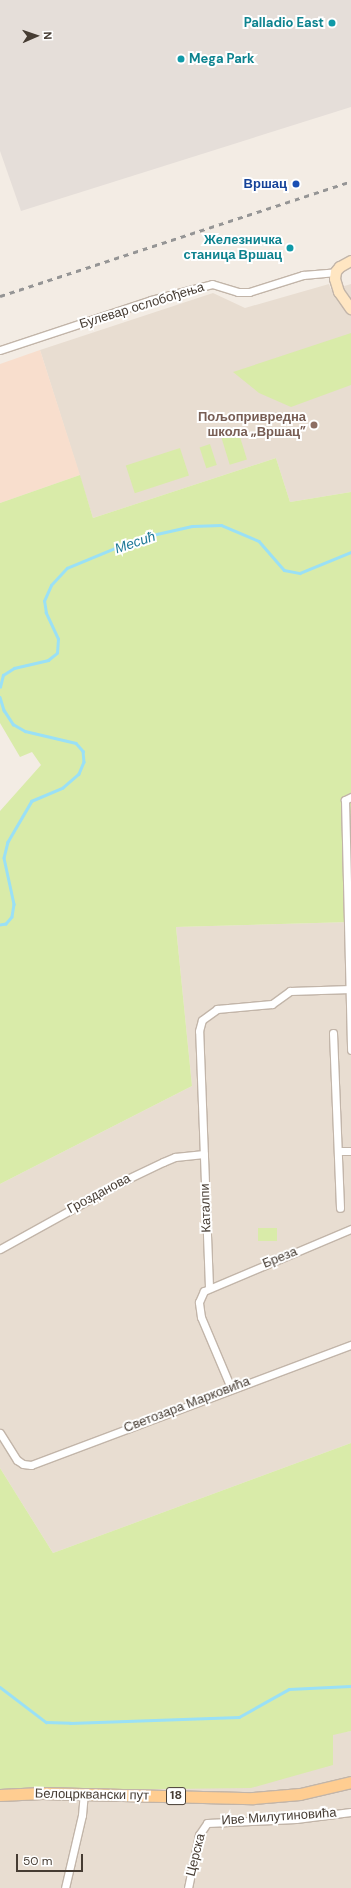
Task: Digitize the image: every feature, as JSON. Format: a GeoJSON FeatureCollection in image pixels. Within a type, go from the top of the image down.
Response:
{"type":"FeatureCollection","features":[{"type":"Feature","properties":{"kind":"main road","name":"Белоцрквански пут"},"geometry":{"type":"LineString","coordinates":[[0,1795],[84,1794],[266,1797],[300,1794],[351,1782]]}},
{"type":"Feature","properties":{"kind":"street"},"geometry":{"type":"LineString","coordinates":[[351,261],[336,272],[339,292],[351,309]]}},
{"type":"Feature","properties":{"kind":"street","name":"Булевар ослобођења"},"geometry":{"type":"LineString","coordinates":[[0,350],[151,300],[212,284],[238,292],[249,292],[303,275],[336,272]]}},
{"type":"Feature","properties":{"kind":"street"},"geometry":{"type":"LineString","coordinates":[[348,799],[351,1050]]}},
{"type":"Feature","properties":{"kind":"street","name":"Каталпи"},"geometry":{"type":"LineString","coordinates":[[209,1287],[199,1032],[202,1020],[217,1009],[272,1004],[290,991],[350,989]]}},
{"type":"Feature","properties":{"kind":"street"},"geometry":{"type":"LineString","coordinates":[[334,1033],[340,1208]]}},
{"type":"Feature","properties":{"kind":"street"},"geometry":{"type":"LineString","coordinates":[[338,1151],[351,1151]]}},
{"type":"Feature","properties":{"kind":"street","name":"Грозданова"},"geometry":{"type":"LineString","coordinates":[[0,1248],[156,1165],[175,1157],[204,1154]]}},
{"type":"Feature","properties":{"kind":"street","name":"Бреза"},"geometry":{"type":"LineString","coordinates":[[209,1287],[351,1229]]}},
{"type":"Feature","properties":{"kind":"street"},"geometry":{"type":"LineString","coordinates":[[209,1287],[199,1302],[201,1317],[231,1388]]}},
{"type":"Feature","properties":{"kind":"street","name":"Светозара Марковића"},"geometry":{"type":"LineString","coordinates":[[0,1433],[17,1460],[23,1464],[31,1465],[231,1388],[351,1345]]}},
{"type":"Feature","properties":{"kind":"street"},"geometry":{"type":"LineString","coordinates":[[65,1888],[82,1815],[84,1794]]}},
{"type":"Feature","properties":{"kind":"street","name":"Иве Милутиновића"},"geometry":{"type":"LineString","coordinates":[[207,1823],[296,1818],[351,1812]]}},
{"type":"Feature","properties":{"kind":"street","name":"Церска"},"geometry":{"type":"LineString","coordinates":[[188,1888],[199,1836],[207,1823]]}},
{"type":"Feature","properties":{"kind":"shaded area"},"geometry":{"type":"Polygon","coordinates":[[[0,0],[351,0],[351,107],[21,211],[0,151],[0,0]]]}},
{"type":"Feature","properties":{"kind":"shaded area"},"geometry":{"type":"Polygon","coordinates":[[[329,284],[331,290],[351,284],[351,492],[290,502],[276,458],[93,518],[40,350],[213,293],[245,308],[329,284]]]}},
{"type":"Feature","properties":{"kind":"shaded area"},"geometry":{"type":"Polygon","coordinates":[[[40,350],[80,475],[0,503],[0,364],[40,350]]]}},
{"type":"Feature","properties":{"kind":"shaded area"},"geometry":{"type":"Polygon","coordinates":[[[351,922],[351,1443],[53,1553],[0,1468],[0,1184],[192,1086],[176,927],[351,922]]]}},
{"type":"Feature","properties":{"kind":"shaded area"},"geometry":{"type":"Polygon","coordinates":[[[351,1731],[351,1888],[0,1888],[0,1791],[351,1731]]]}},
{"type":"Feature","properties":{"kind":"green space"},"geometry":{"type":"Polygon","coordinates":[[[351,333],[351,385],[291,407],[259,393],[233,372],[351,333]]]}},
{"type":"Feature","properties":{"kind":"green space"},"geometry":{"type":"Polygon","coordinates":[[[237,427],[247,460],[230,465],[220,432],[237,427]]]}},
{"type":"Feature","properties":{"kind":"green space"},"geometry":{"type":"Polygon","coordinates":[[[210,444],[217,465],[206,468],[200,447],[210,444]]]}},
{"type":"Feature","properties":{"kind":"green space"},"geometry":{"type":"Polygon","coordinates":[[[180,448],[189,476],[135,493],[126,466],[180,448]]]}},
{"type":"Feature","properties":{"kind":"green space"},"geometry":{"type":"Polygon","coordinates":[[[276,458],[290,502],[351,492],[351,922],[176,927],[192,1086],[0,1184],[0,811],[41,765],[32,752],[20,757],[0,723],[0,503],[80,475],[93,518],[276,458]]]}},
{"type":"Feature","properties":{"kind":"green space"},"geometry":{"type":"Polygon","coordinates":[[[258,1228],[277,1228],[277,1241],[258,1241],[258,1228]]]}},
{"type":"Feature","properties":{"kind":"green space"},"geometry":{"type":"Polygon","coordinates":[[[351,1443],[351,1731],[333,1735],[333,1765],[251,1788],[0,1791],[0,1468],[53,1553],[351,1443]]]}},
{"type":"Feature","properties":{"kind":"waterway","name":"Месић"},"geometry":{"type":"LineString","coordinates":[[0,687],[3,675],[14,668],[48,660],[57,653],[58,639],[46,613],[44,601],[51,585],[67,568],[139,538],[192,526],[221,525],[259,541],[284,570],[300,573],[351,552]]}},
{"type":"Feature","properties":{"kind":"waterway","name":"Месић"},"geometry":{"type":"LineString","coordinates":[[0,697],[4,710],[13,724],[25,731],[76,743],[83,751],[84,762],[79,774],[63,788],[32,801],[8,842],[4,858],[14,904],[12,917],[6,924],[0,925]]}},
{"type":"Feature","properties":{"kind":"waterway"},"geometry":{"type":"LineString","coordinates":[[0,1687],[46,1722],[70,1723],[239,1717],[289,1689],[351,1686]]}},
{"type":"Feature","properties":{"kind":"railway"},"geometry":{"type":"LineString","coordinates":[[0,296],[351,181]]}},
{"type":"Feature","properties":{"kind":"place","name":"Palladio East"},"geometry":{"type":"Point","coordinates":[332,23]}},
{"type":"Feature","properties":{"kind":"place","name":"Mega Park"},"geometry":{"type":"Point","coordinates":[181,59]}},
{"type":"Feature","properties":{"kind":"place","name":"Вршац"},"geometry":{"type":"Point","coordinates":[296,184]}},
{"type":"Feature","properties":{"kind":"place","name":"Железничка станица Вршац"},"geometry":{"type":"Point","coordinates":[290,248]}},
{"type":"Feature","properties":{"kind":"place","name":"Пољопривредна школа „Вршац”"},"geometry":{"type":"Point","coordinates":[314,425]}}]}
